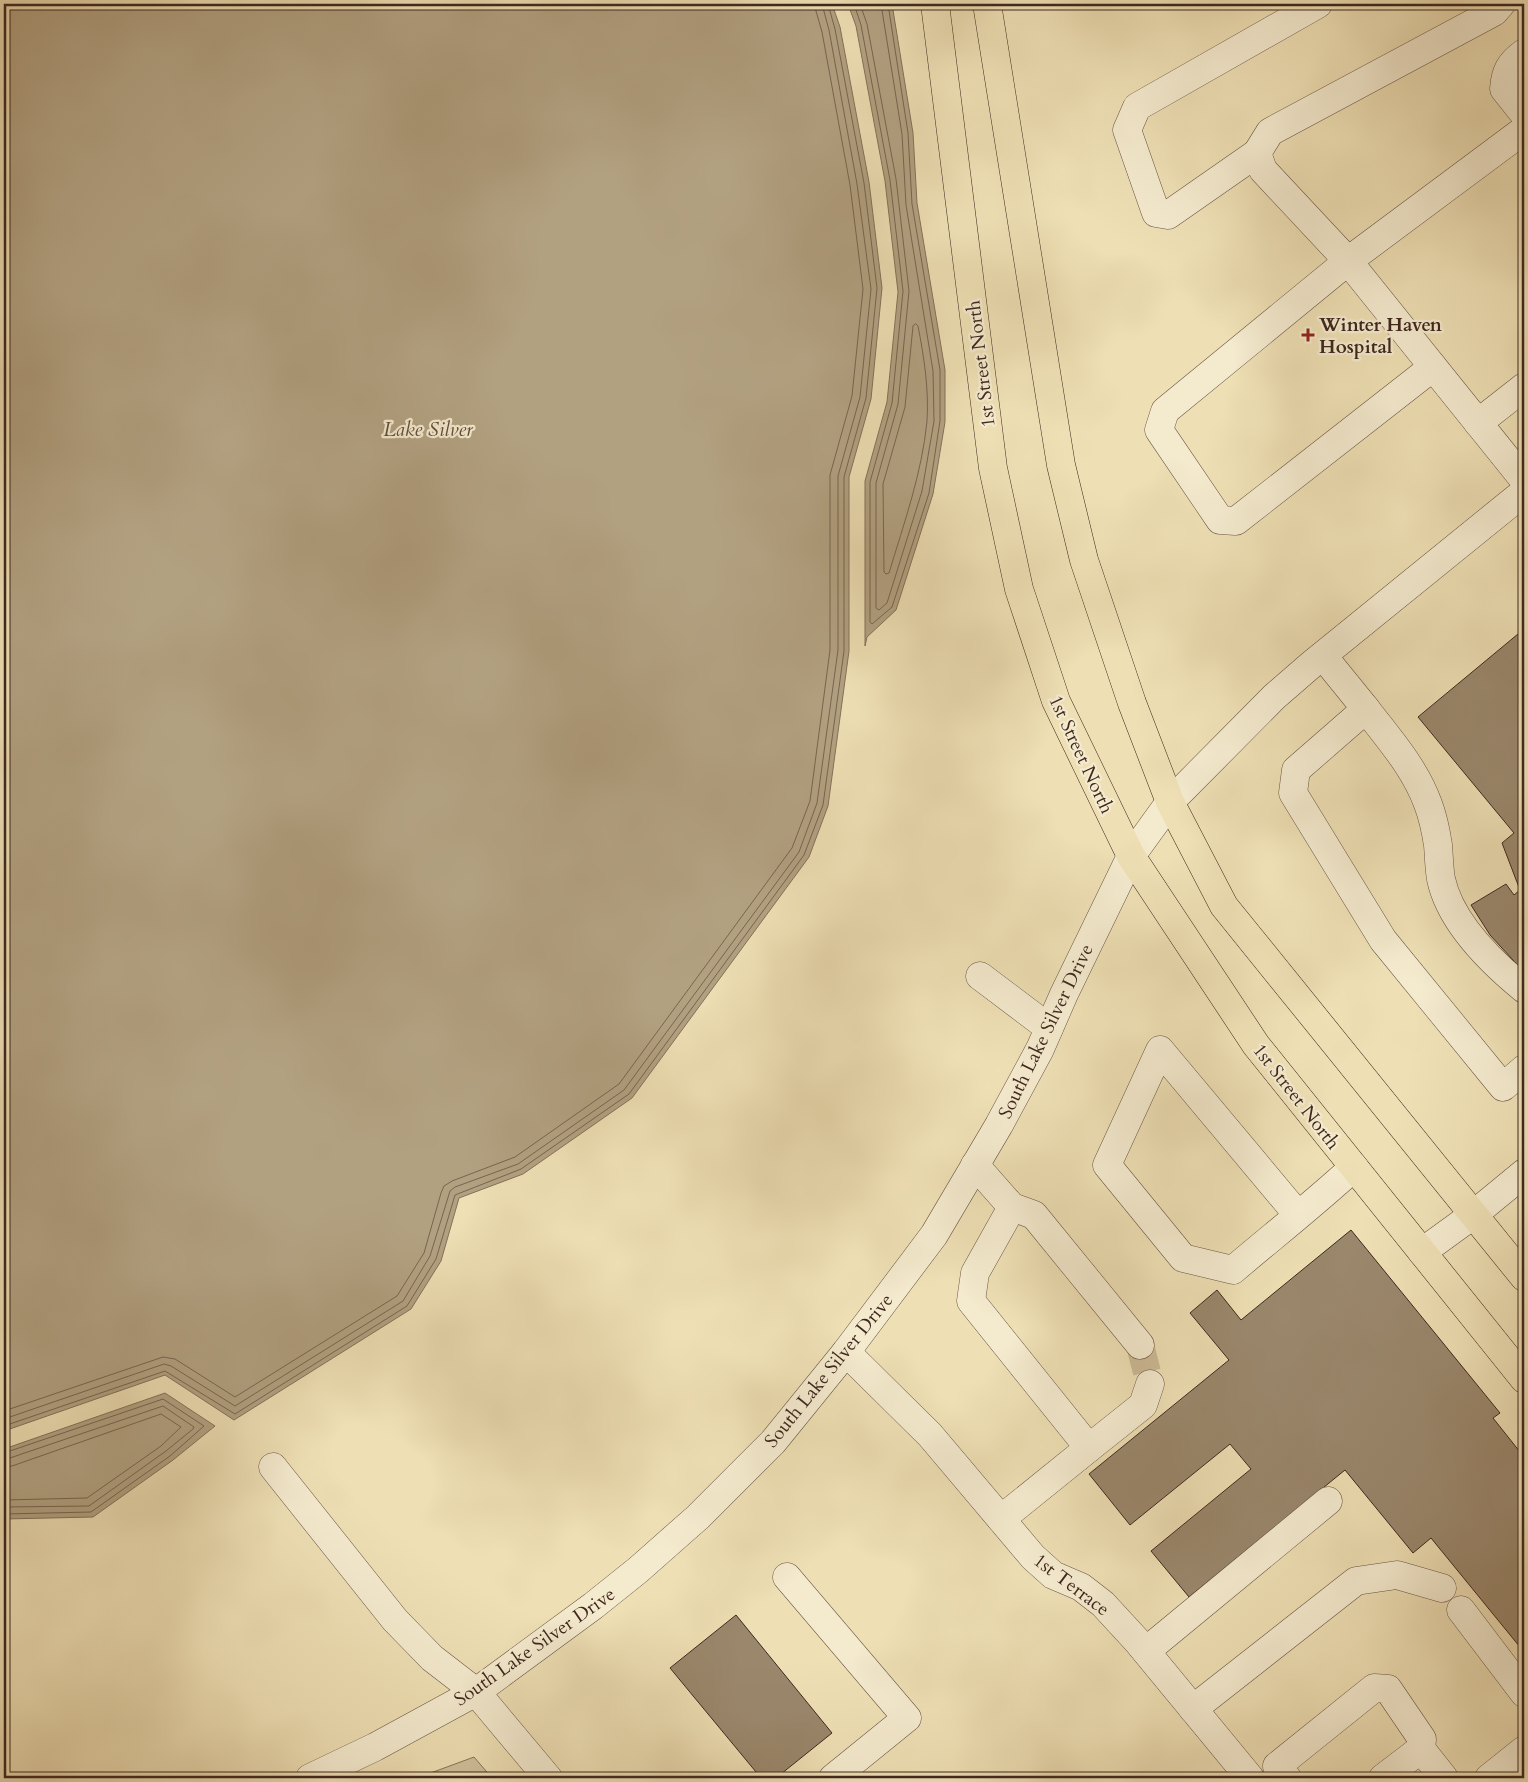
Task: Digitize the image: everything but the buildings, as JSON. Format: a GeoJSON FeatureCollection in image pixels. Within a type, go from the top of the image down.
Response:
{"type":"FeatureCollection","features":[{"type":"Feature","properties":{"kind":"main road","name":"1st Street North"},"geometry":{"type":"LineString","coordinates":[[935,4],[993,468],[1019,589],[1056,700],[1131,856],[1256,1045],[1524,1379]]}},
{"type":"Feature","properties":{"kind":"main road"},"geometry":{"type":"LineString","coordinates":[[987,4],[1061,465],[1084,560],[1132,703],[1170,802],[1224,906],[1524,1277]]}},
{"type":"Feature","properties":{"kind":"street"},"geometry":{"type":"LineString","coordinates":[[1318,4],[1137,107],[1127,130],[1156,214],[1168,215],[1257,153],[1270,132],[1494,12],[1501,4]]}},
{"type":"Feature","properties":{"kind":"street"},"geometry":{"type":"LineString","coordinates":[[1524,53],[1516,59],[1505,75],[1504,89],[1524,114]]}},
{"type":"Feature","properties":{"kind":"street"},"geometry":{"type":"LineString","coordinates":[[1433,367],[1236,521],[1220,520],[1159,430],[1165,411],[1348,261],[1524,130]]}},
{"type":"Feature","properties":{"kind":"street"},"geometry":{"type":"LineString","coordinates":[[1257,153],[1263,170],[1348,261],[1524,480]]}},
{"type":"Feature","properties":{"kind":"street"},"geometry":{"type":"LineString","coordinates":[[1478,423],[1524,387]]}},
{"type":"Feature","properties":{"kind":"street","name":"South Lake Silver Drive"},"geometry":{"type":"LineString","coordinates":[[310,1778],[375,1747],[476,1692],[593,1606],[638,1570],[698,1518],[773,1442],[846,1352],[934,1235],[1031,1066],[1131,856],[1170,802],[1274,697],[1524,492]]}},
{"type":"Feature","properties":{"kind":"street"},"geometry":{"type":"LineString","coordinates":[[1323,656],[1366,709],[1416,776],[1429,806],[1438,845],[1440,877],[1445,895],[1456,918],[1484,952],[1524,989]]}},
{"type":"Feature","properties":{"kind":"street"},"geometry":{"type":"LineString","coordinates":[[1366,709],[1296,770],[1293,793],[1383,940],[1503,1087],[1524,1069]]}},
{"type":"Feature","properties":{"kind":"street"},"geometry":{"type":"LineString","coordinates":[[980,976],[1049,1028]]}},
{"type":"Feature","properties":{"kind":"street"},"geometry":{"type":"LineString","coordinates":[[1298,1215],[1160,1050],[1107,1165],[1183,1258],[1233,1270],[1298,1215],[1354,1167]]}},
{"type":"Feature","properties":{"kind":"street"},"geometry":{"type":"LineString","coordinates":[[975,1165],[1012,1207],[1034,1214],[1140,1344]]}},
{"type":"Feature","properties":{"kind":"street"},"geometry":{"type":"LineString","coordinates":[[1422,1252],[1473,1215],[1524,1173]]}},
{"type":"Feature","properties":{"kind":"street"},"geometry":{"type":"LineString","coordinates":[[1012,1207],[975,1273],[971,1301],[1089,1448]]}},
{"type":"Feature","properties":{"kind":"street","name":"1st Terrace"},"geometry":{"type":"LineString","coordinates":[[846,1352],[930,1435],[1033,1557],[1054,1575],[1081,1587],[1103,1604],[1146,1651],[1250,1778]]}},
{"type":"Feature","properties":{"kind":"street"},"geometry":{"type":"LineString","coordinates":[[1001,1519],[1143,1405],[1150,1384]]}},
{"type":"Feature","properties":{"kind":"street"},"geometry":{"type":"LineString","coordinates":[[273,1467],[395,1620],[432,1658],[476,1692],[548,1778]]}},
{"type":"Feature","properties":{"kind":"street"},"geometry":{"type":"LineString","coordinates":[[1146,1651],[1328,1501]]}},
{"type":"Feature","properties":{"kind":"street"},"geometry":{"type":"LineString","coordinates":[[1194,1709],[1356,1581],[1397,1575],[1442,1588]]}},
{"type":"Feature","properties":{"kind":"street"},"geometry":{"type":"LineString","coordinates":[[787,1577],[907,1718],[834,1778]]}},
{"type":"Feature","properties":{"kind":"street"},"geometry":{"type":"LineString","coordinates":[[1461,1610],[1524,1693]]}},
{"type":"Feature","properties":{"kind":"street"},"geometry":{"type":"LineString","coordinates":[[1275,1774],[1374,1688],[1388,1689],[1422,1739],[1421,1748],[1444,1778]]}},
{"type":"Feature","properties":{"kind":"street"},"geometry":{"type":"LineString","coordinates":[[1383,1778],[1421,1748]]}},
{"type":"Feature","properties":{"kind":"street"},"geometry":{"type":"LineString","coordinates":[[1490,1778],[1524,1750]]}},
{"type":"Feature","properties":{"kind":"shaded area"},"geometry":{"type":"Polygon","coordinates":[[[474,1757],[492,1778],[417,1778],[474,1757]]]}},
{"type":"Feature","properties":{"kind":"water","name":"Lake Silver"},"geometry":{"type":"Polygon","coordinates":[[[4,4],[832,4],[840,27],[869,182],[882,288],[871,399],[849,477],[849,651],[828,806],[809,857],[632,1098],[523,1174],[459,1198],[441,1261],[411,1309],[234,1420],[165,1375],[4,1431],[4,4]]]}},
{"type":"Feature","properties":{"kind":"water"},"geometry":{"type":"Polygon","coordinates":[[[848,4],[892,4],[913,133],[917,203],[945,370],[945,422],[933,494],[896,610],[867,637],[865,646],[865,481],[887,402],[898,292],[885,181],[856,26],[848,4]]]}},
{"type":"Feature","properties":{"kind":"water"},"geometry":{"type":"Polygon","coordinates":[[[165,1393],[215,1426],[173,1460],[93,1517],[4,1519],[4,1449],[165,1393]]]}},
{"type":"Feature","properties":{"kind":"tunnel"},"geometry":{"type":"LineString","coordinates":[[1140,1345],[1150,1384]]}},
{"type":"Feature","properties":{"kind":"place","name":"Winter Haven Hospital"},"geometry":{"type":"Point","coordinates":[1308,335]}}]}
